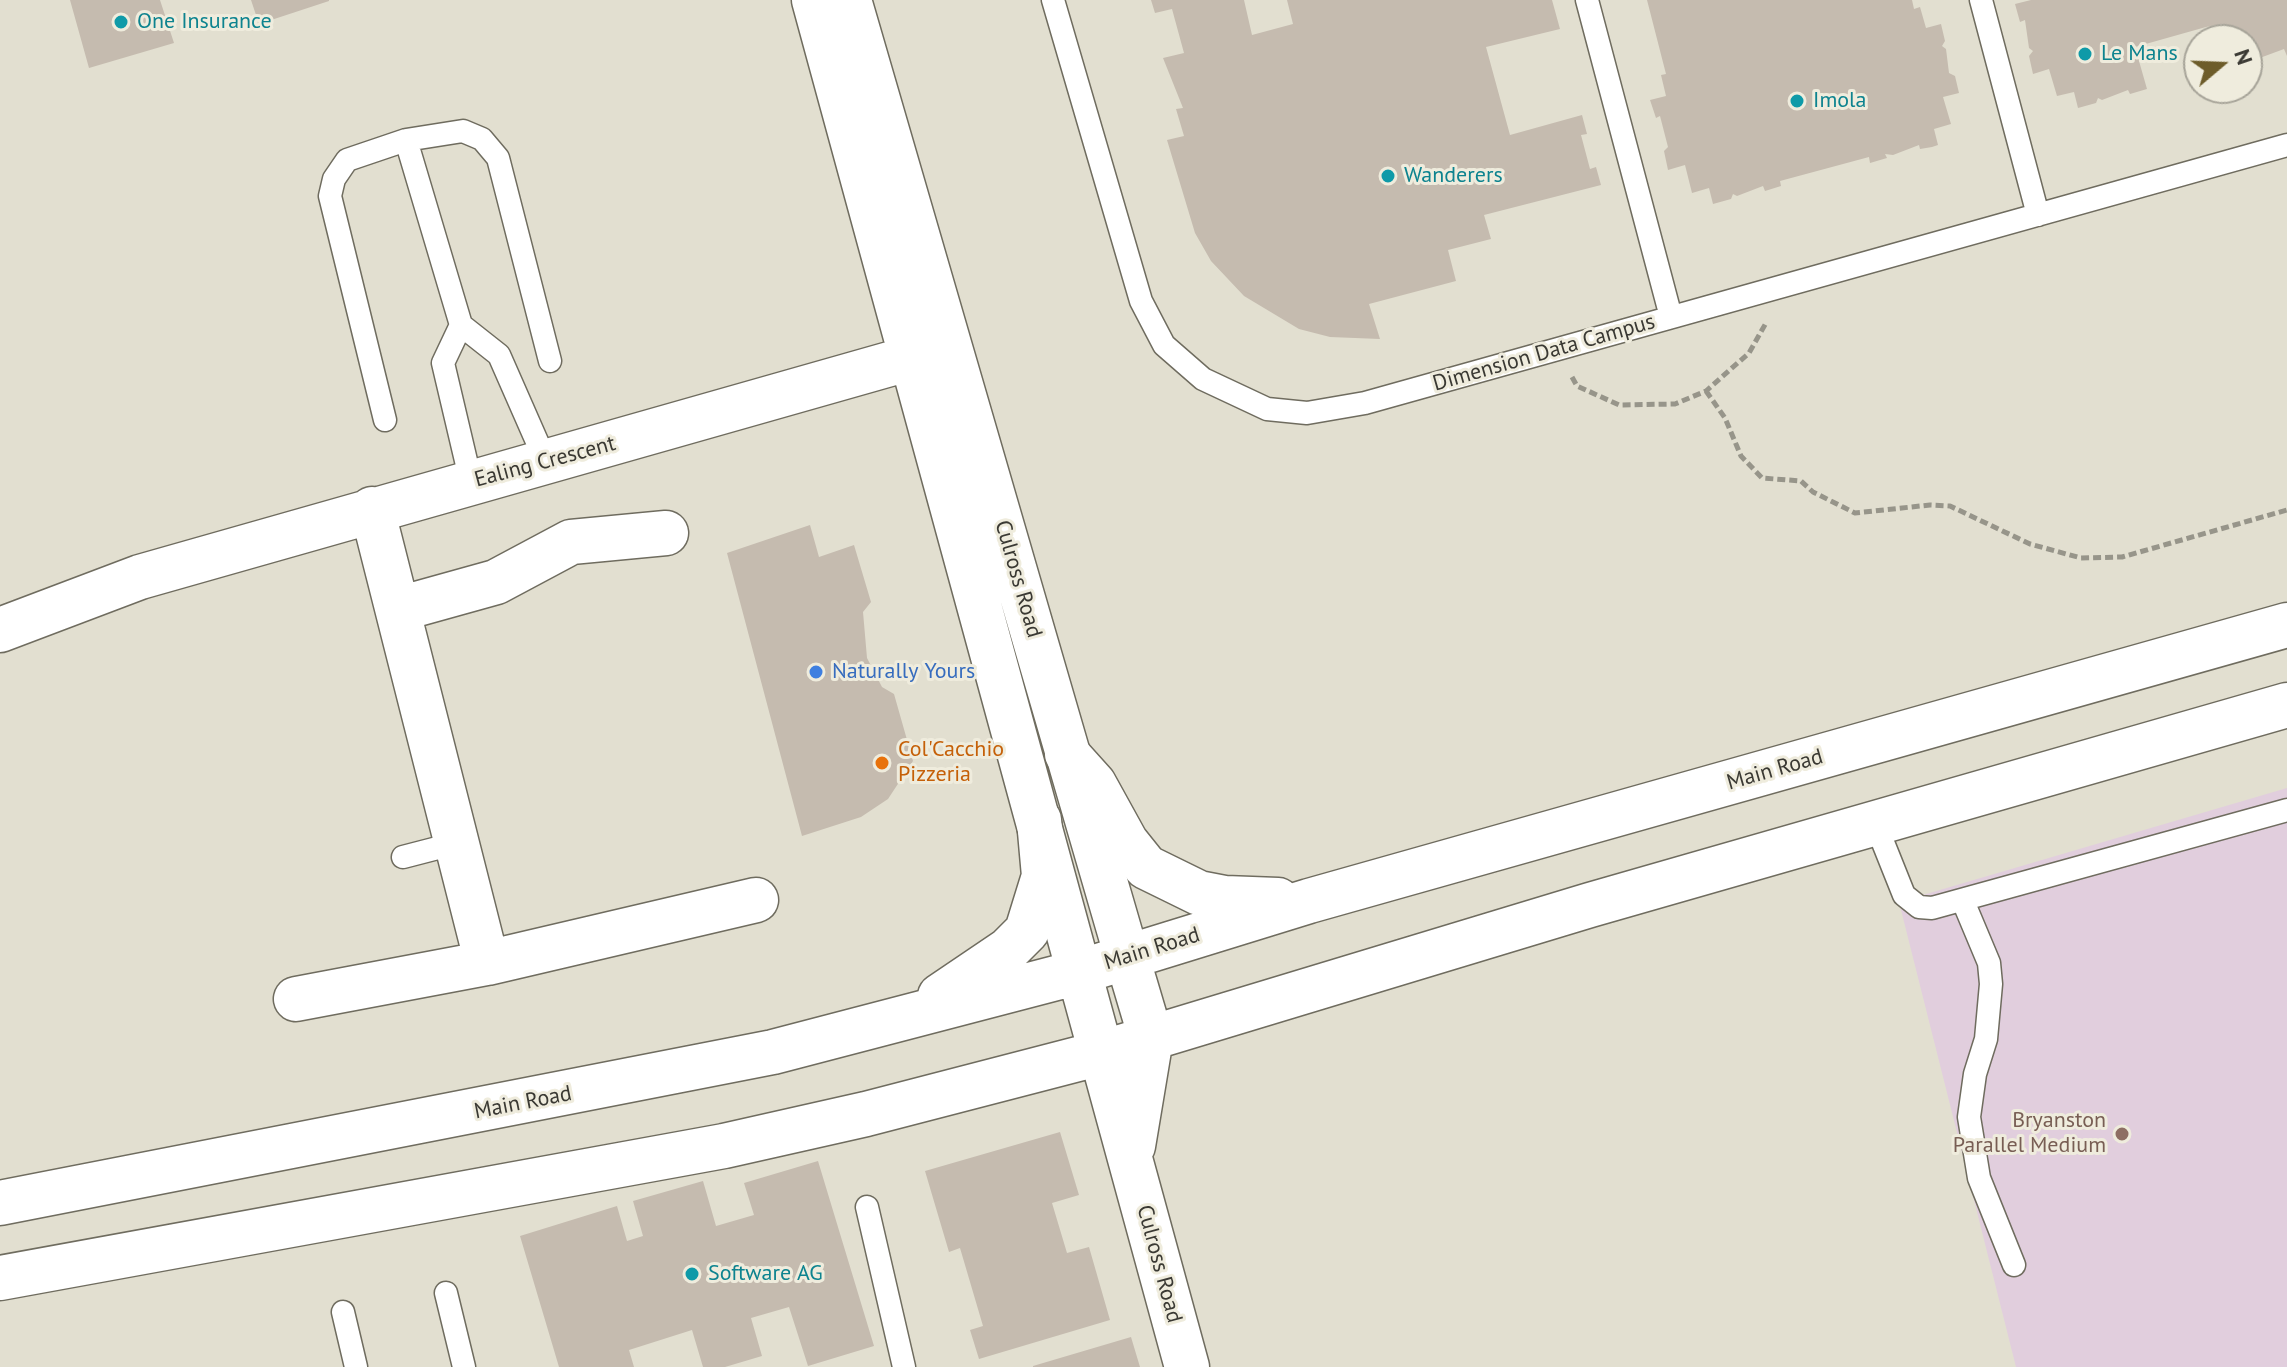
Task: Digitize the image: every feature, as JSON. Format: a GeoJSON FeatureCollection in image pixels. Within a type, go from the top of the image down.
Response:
{"type":"FeatureCollection","features":[{"type":"Feature","properties":{"kind":"main road","name":"Culross Road"},"geometry":{"type":"LineString","coordinates":[[814,0],[930,353],[1022,587],[1067,754],[1151,1038],[1131,1161]]}},
{"type":"Feature","properties":{"kind":"main road","name":"Culross Road"},"geometry":{"type":"LineString","coordinates":[[849,0],[1039,820],[1187,1367]]}},
{"type":"Feature","properties":{"kind":"main road","name":"Ealing Crescent"},"geometry":{"type":"LineString","coordinates":[[0,630],[140,577],[930,353]]}},
{"type":"Feature","properties":{"kind":"main road"},"geometry":{"type":"LineString","coordinates":[[372,509],[487,963]]}},
{"type":"Feature","properties":{"kind":"main road"},"geometry":{"type":"LineString","coordinates":[[399,609],[496,582],[571,542],[666,533]]}},
{"type":"Feature","properties":{"kind":"main road","name":"Main Road"},"geometry":{"type":"LineString","coordinates":[[0,1203],[660,1077],[908,1017],[1079,972],[1309,901],[2287,625]]}},
{"type":"Feature","properties":{"kind":"main road"},"geometry":{"type":"LineString","coordinates":[[0,1278],[724,1146],[866,1114],[1101,1053],[1590,905],[2287,705]]}},
{"type":"Feature","properties":{"kind":"main road"},"geometry":{"type":"LineString","coordinates":[[1067,754],[1094,784],[1126,842],[1146,867],[1168,881],[1225,898],[1309,901]]}},
{"type":"Feature","properties":{"kind":"main road"},"geometry":{"type":"LineString","coordinates":[[908,1017],[984,967],[1027,931],[1044,876],[1039,820]]}},
{"type":"Feature","properties":{"kind":"main road"},"geometry":{"type":"LineString","coordinates":[[296,999],[487,963],[756,900]]}},
{"type":"Feature","properties":{"kind":"lane","name":"Dimension Data Campus"},"geometry":{"type":"LineString","coordinates":[[1053,0],[1141,301],[1164,345],[1203,379],[1267,409],[1307,413],[1365,403],[2287,145]]}},
{"type":"Feature","properties":{"kind":"lane"},"geometry":{"type":"LineString","coordinates":[[1587,0],[1671,317]]}},
{"type":"Feature","properties":{"kind":"lane"},"geometry":{"type":"LineString","coordinates":[[1981,0],[2038,215]]}},
{"type":"Feature","properties":{"kind":"lane"},"geometry":{"type":"LineString","coordinates":[[385,420],[330,196],[334,179],[347,160],[406,140],[463,131],[482,139],[498,158],[550,361]]}},
{"type":"Feature","properties":{"kind":"lane"},"geometry":{"type":"LineString","coordinates":[[406,140],[461,325],[499,355],[546,462]]}},
{"type":"Feature","properties":{"kind":"lane"},"geometry":{"type":"LineString","coordinates":[[461,325],[443,363],[471,482]]}},
{"type":"Feature","properties":{"kind":"lane"},"geometry":{"type":"LineString","coordinates":[[1876,825],[1899,886],[1911,902],[1932,908],[2287,810]]}},
{"type":"Feature","properties":{"kind":"lane"},"geometry":{"type":"LineString","coordinates":[[403,857],[457,843]]}},
{"type":"Feature","properties":{"kind":"lane"},"geometry":{"type":"LineString","coordinates":[[1963,901],[1989,963],[1991,984],[1986,1039],[1975,1074],[1969,1117],[1979,1178],[2014,1265]]}},
{"type":"Feature","properties":{"kind":"lane"},"geometry":{"type":"LineString","coordinates":[[867,1207],[904,1367]]}},
{"type":"Feature","properties":{"kind":"lane"},"geometry":{"type":"LineString","coordinates":[[446,1293],[464,1367]]}},
{"type":"Feature","properties":{"kind":"lane"},"geometry":{"type":"LineString","coordinates":[[343,1312],[356,1367]]}},
{"type":"Feature","properties":{"kind":"path"},"geometry":{"type":"LineString","coordinates":[[1553,350],[1577,386],[1619,405],[1675,404],[1706,391],[1749,353],[1768,320],[1762,292]]}},
{"type":"Feature","properties":{"kind":"path"},"geometry":{"type":"LineString","coordinates":[[1706,391],[1725,418],[1741,456],[1762,478],[1801,481],[1813,492],[1855,513],[1930,505],[1950,506],[2030,544],[2081,558],[2122,557],[2287,510]]}},
{"type":"Feature","properties":{"kind":"shaded area","name":"Bryanston Parallel Medium"},"geometry":{"type":"Polygon","coordinates":[[[2287,788],[2287,1367],[2016,1367],[1899,902],[2287,788]]]}},
{"type":"Feature","properties":{"kind":"building","name":"One Insurance"},"geometry":{"type":"Polygon","coordinates":[[[70,0],[160,0],[174,43],[89,68],[70,0]]]}},
{"type":"Feature","properties":{"kind":"building","name":"One Insurance"},"geometry":{"type":"Polygon","coordinates":[[[251,0],[329,0],[329,1],[259,24],[251,0]]]}},
{"type":"Feature","properties":{"kind":"building","name":"Wanderers"},"geometry":{"type":"Polygon","coordinates":[[[1151,0],[1244,0],[1252,35],[1293,24],[1287,0],[1552,0],[1560,29],[1486,47],[1510,135],[1582,115],[1587,134],[1581,135],[1590,169],[1596,167],[1601,185],[1484,215],[1491,239],[1448,250],[1456,281],[1369,304],[1380,339],[1330,337],[1299,329],[1244,296],[1211,261],[1195,233],[1167,140],[1184,136],[1176,109],[1183,108],[1163,58],[1184,53],[1172,9],[1155,13],[1151,0]]]}},
{"type":"Feature","properties":{"kind":"building","name":"Imola"},"geometry":{"type":"Polygon","coordinates":[[[1647,0],[1912,0],[1914,9],[1920,7],[1926,28],[1941,24],[1945,41],[1942,46],[1946,49],[1949,73],[1955,76],[1959,93],[1943,97],[1951,124],[1934,129],[1938,145],[1920,149],[1919,145],[1893,155],[1885,154],[1887,158],[1870,163],[1869,157],[1780,181],[1781,186],[1765,191],[1763,186],[1737,196],[1733,194],[1731,199],[1713,204],[1709,188],[1692,193],[1685,165],[1668,170],[1664,151],[1668,147],[1660,116],[1656,118],[1650,100],[1666,96],[1661,75],[1666,74],[1647,0]]]}},
{"type":"Feature","properties":{"kind":"building","name":"Le Mans"},"geometry":{"type":"Polygon","coordinates":[[[2031,0],[2287,0],[2287,56],[2284,49],[2263,57],[2263,24],[2183,24],[2183,33],[2135,47],[2147,89],[2130,94],[2128,90],[2102,100],[2098,98],[2096,103],[2078,108],[2074,92],[2057,96],[2049,69],[2033,74],[2029,56],[2033,51],[2029,48],[2025,20],[2020,22],[2015,4],[2031,0]]]}},
{"type":"Feature","properties":{"kind":"building","name":"Naturally Yours"},"geometry":{"type":"Polygon","coordinates":[[[810,525],[819,557],[854,545],[871,602],[863,612],[867,658],[882,687],[894,694],[913,761],[888,799],[861,817],[802,836],[727,553],[810,525]]]}},
{"type":"Feature","properties":{"kind":"building"},"geometry":{"type":"Polygon","coordinates":[[[1060,1132],[1079,1195],[1052,1203],[1067,1253],[1089,1247],[1110,1320],[979,1359],[970,1330],[983,1326],[960,1248],[949,1252],[925,1171],[1060,1132]]]}},
{"type":"Feature","properties":{"kind":"building","name":"Software AG"},"geometry":{"type":"Polygon","coordinates":[[[818,1161],[874,1346],[808,1366],[789,1307],[751,1318],[762,1356],[725,1367],[703,1367],[692,1330],[629,1350],[634,1367],[559,1367],[520,1236],[617,1206],[627,1241],[643,1236],[633,1201],[703,1181],[716,1226],[754,1215],[744,1183],[818,1161]]]}},
{"type":"Feature","properties":{"kind":"building"},"geometry":{"type":"Polygon","coordinates":[[[1131,1337],[1140,1367],[1033,1367],[1033,1366],[1131,1337]]]}},
{"type":"Feature","properties":{"kind":"place","name":"One Insurance"},"geometry":{"type":"Point","coordinates":[121,22]}},
{"type":"Feature","properties":{"kind":"place","name":"Le Mans"},"geometry":{"type":"Point","coordinates":[2085,54]}},
{"type":"Feature","properties":{"kind":"place","name":"Imola"},"geometry":{"type":"Point","coordinates":[1797,101]}},
{"type":"Feature","properties":{"kind":"place","name":"Wanderers"},"geometry":{"type":"Point","coordinates":[1388,176]}},
{"type":"Feature","properties":{"kind":"place","name":"Naturally Yours"},"geometry":{"type":"Point","coordinates":[816,672]}},
{"type":"Feature","properties":{"kind":"place","name":"Col'Cacchio Pizzeria"},"geometry":{"type":"Point","coordinates":[882,763]}},
{"type":"Feature","properties":{"kind":"place","name":"Bryanston Parallel Medium"},"geometry":{"type":"Point","coordinates":[2122,1134]}},
{"type":"Feature","properties":{"kind":"place","name":"Software AG"},"geometry":{"type":"Point","coordinates":[692,1274]}}]}
